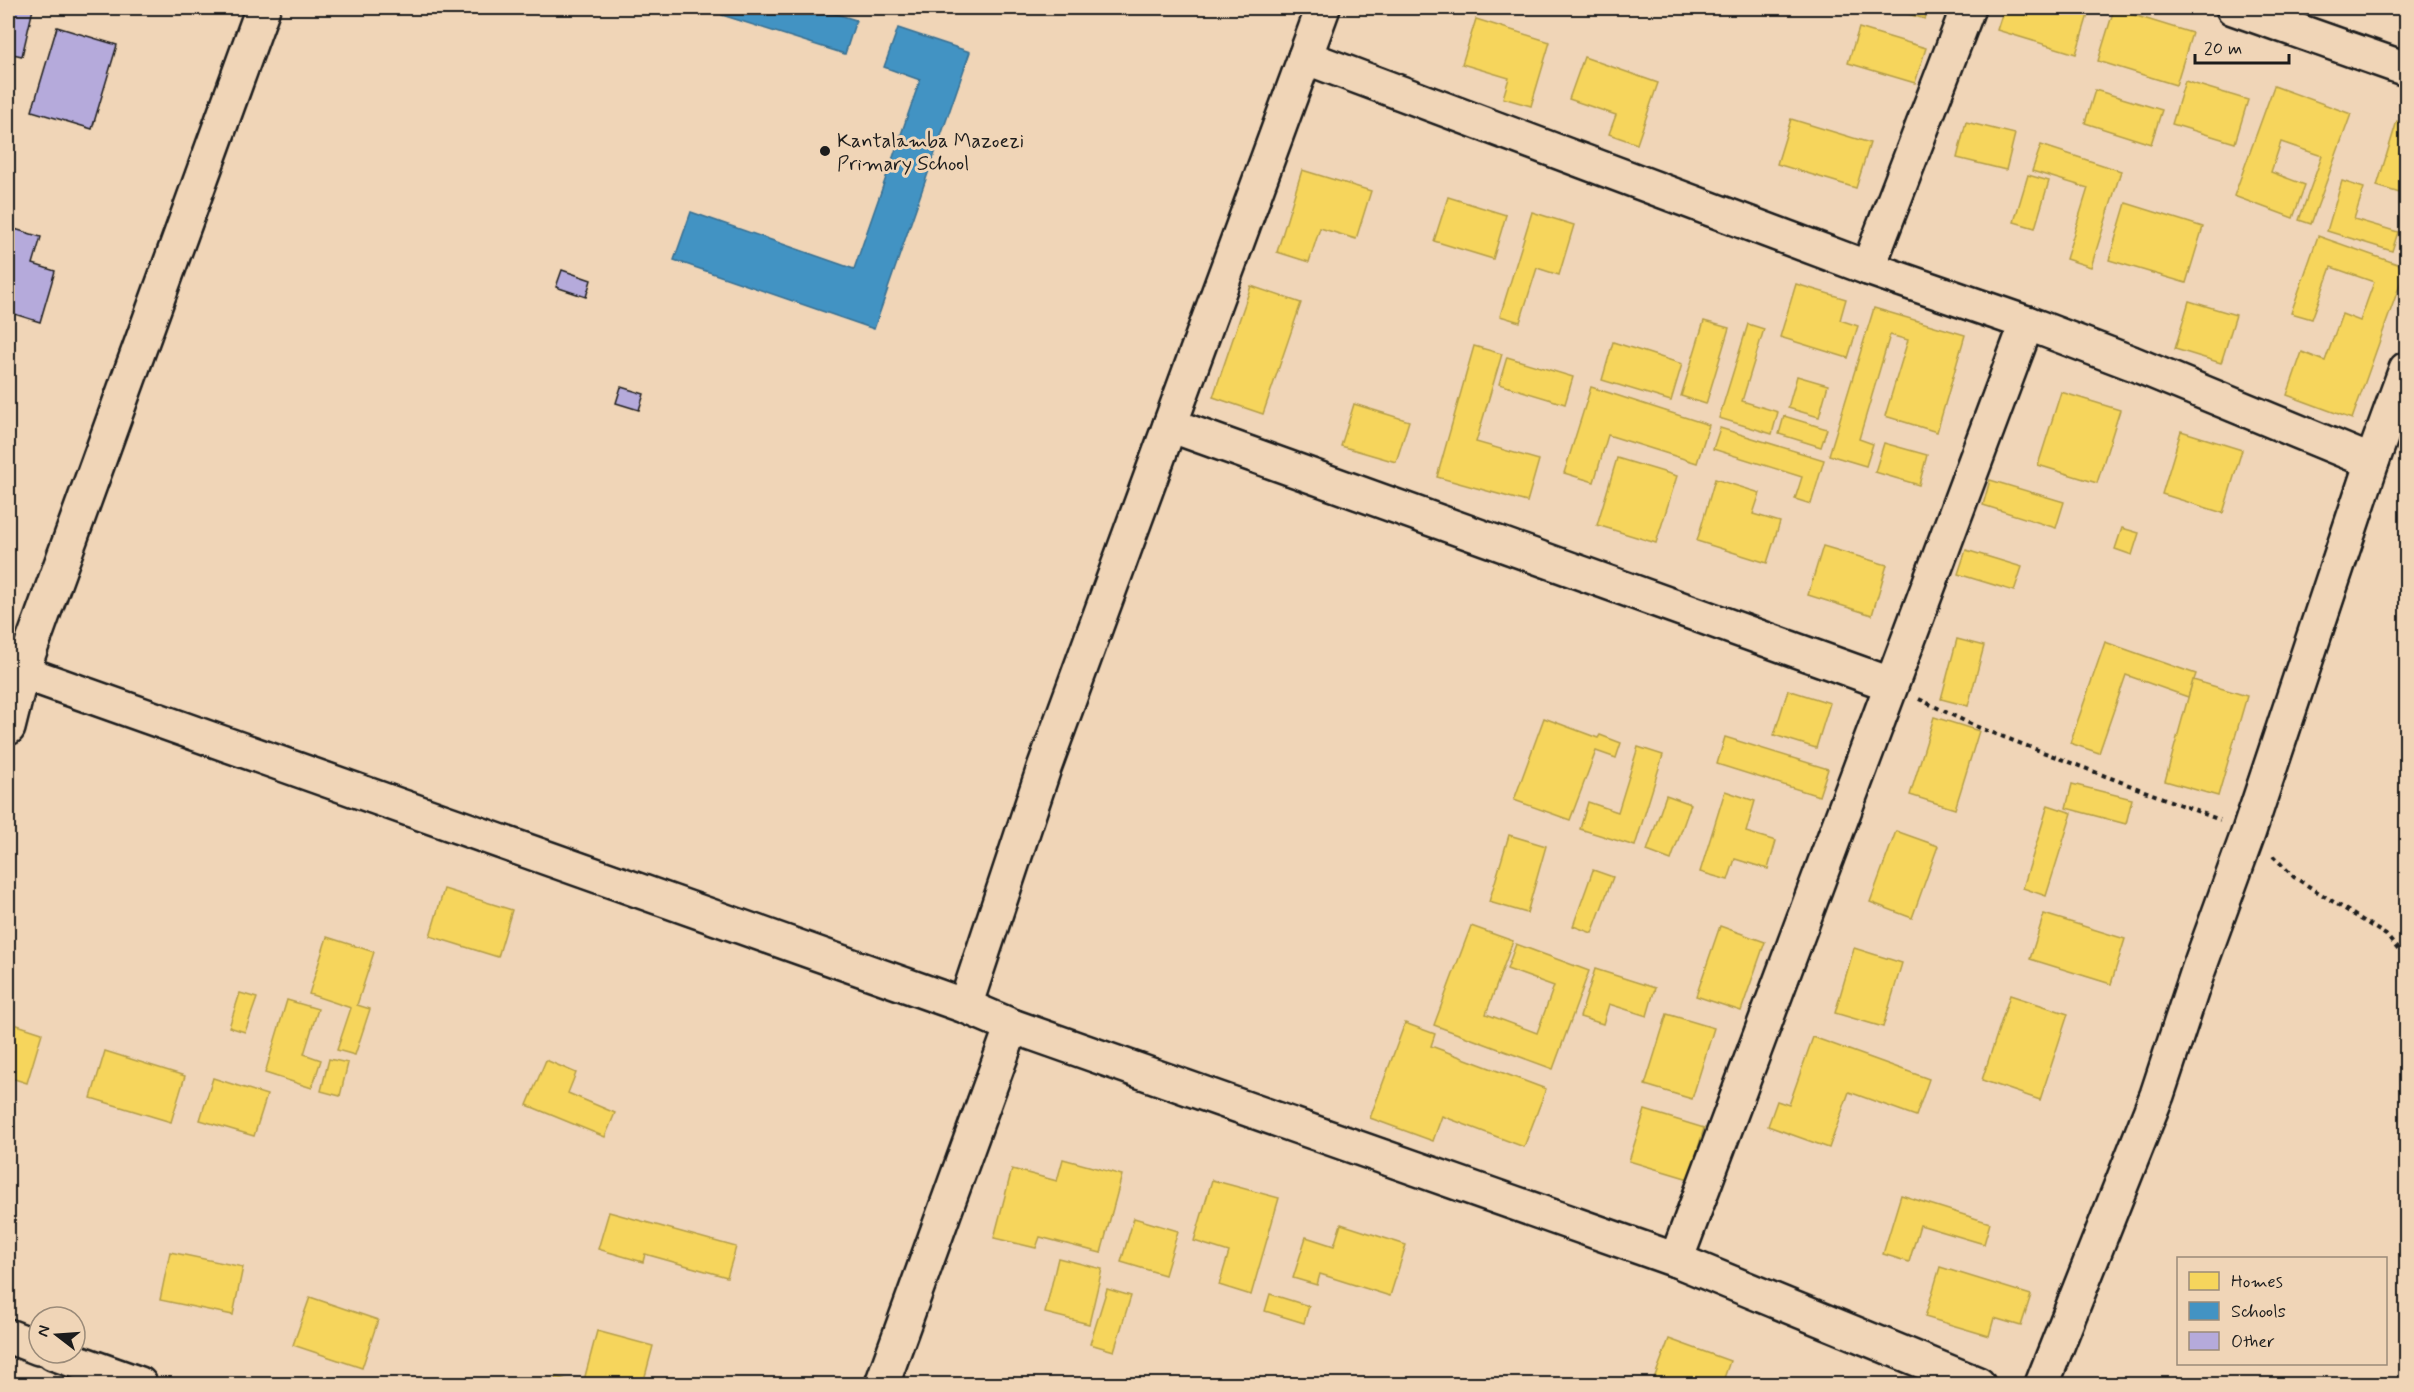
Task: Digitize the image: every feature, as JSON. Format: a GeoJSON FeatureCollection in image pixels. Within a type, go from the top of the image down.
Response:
{"type":"FeatureCollection","features":[{"type":"Feature","properties":{"kind":"street"},"geometry":{"type":"LineString","coordinates":[[8,728],[22,672],[263,8]]}},
{"type":"Feature","properties":{"kind":"street"},"geometry":{"type":"LineString","coordinates":[[965,1006],[1044,768],[1323,8]]}},
{"type":"Feature","properties":{"kind":"street"},"geometry":{"type":"LineString","coordinates":[[1868,268],[1968,8]]}},
{"type":"Feature","properties":{"kind":"street"},"geometry":{"type":"LineString","coordinates":[[2233,8],[2406,69]]}},
{"type":"Feature","properties":{"kind":"street"},"geometry":{"type":"LineString","coordinates":[[1305,57],[1868,268],[2027,323],[2132,363],[2372,462]]}},
{"type":"Feature","properties":{"kind":"street"},"geometry":{"type":"LineString","coordinates":[[1676,1260],[2027,323]]}},
{"type":"Feature","properties":{"kind":"street"},"geometry":{"type":"LineString","coordinates":[[2042,1384],[2157,1095],[2198,971],[2247,837],[2372,462],[2406,369]]}},
{"type":"Feature","properties":{"kind":"street"},"geometry":{"type":"LineString","coordinates":[[1170,425],[1890,684]]}},
{"type":"Feature","properties":{"kind":"street"},"geometry":{"type":"LineString","coordinates":[[22,672],[965,1006],[1012,1026],[1676,1260],[1978,1384]]}},
{"type":"Feature","properties":{"kind":"street"},"geometry":{"type":"LineString","coordinates":[[882,1384],[1012,1026]]}},
{"type":"Feature","properties":{"kind":"street"},"geometry":{"type":"LineString","coordinates":[[8,1336],[27,1343]]}},
{"type":"Feature","properties":{"kind":"street"},"geometry":{"type":"LineString","coordinates":[[87,1365],[140,1384]]}},
{"type":"Feature","properties":{"kind":"path"},"geometry":{"type":"LineString","coordinates":[[1890,684],[1975,726],[2247,837],[2266,850],[2294,877],[2386,935],[2406,959]]}},
{"type":"Feature","properties":{"kind":"building: Homes"},"geometry":{"type":"Polygon","coordinates":[[[1888,8],[1928,8],[1925,19],[1888,8]]]}},
{"type":"Feature","properties":{"kind":"building: Homes"},"geometry":{"type":"Polygon","coordinates":[[[2004,8],[2090,8],[2076,54],[1997,30],[2004,8]]]}},
{"type":"Feature","properties":{"kind":"building: Homes"},"geometry":{"type":"Polygon","coordinates":[[[2114,9],[2192,33],[2176,85],[2098,61],[2114,9]]]}},
{"type":"Feature","properties":{"kind":"building: Homes"},"geometry":{"type":"Polygon","coordinates":[[[1476,19],[1550,42],[1531,106],[1503,98],[1509,78],[1462,64],[1476,19]]]}},
{"type":"Feature","properties":{"kind":"building: Homes"},"geometry":{"type":"Polygon","coordinates":[[[1859,28],[1926,48],[1915,83],[1848,63],[1859,28]]]}},
{"type":"Feature","properties":{"kind":"building: Homes"},"geometry":{"type":"Polygon","coordinates":[[[1584,57],[1658,83],[1637,144],[1609,134],[1616,115],[1569,99],[1584,57]]]}},
{"type":"Feature","properties":{"kind":"building: Homes"},"geometry":{"type":"Polygon","coordinates":[[[2185,81],[2248,100],[2235,143],[2172,124],[2185,81]]]}},
{"type":"Feature","properties":{"kind":"building: Homes"},"geometry":{"type":"Polygon","coordinates":[[[2274,86],[2351,114],[2311,224],[2299,220],[2322,156],[2281,142],[2271,172],[2305,185],[2293,218],[2234,196],[2274,86]]]}},
{"type":"Feature","properties":{"kind":"building: Homes"},"geometry":{"type":"Polygon","coordinates":[[[2095,90],[2162,110],[2151,144],[2085,123],[2095,90]]]}},
{"type":"Feature","properties":{"kind":"building: Homes"},"geometry":{"type":"Polygon","coordinates":[[[1791,119],[1870,143],[1856,188],[1777,164],[1791,119]]]}},
{"type":"Feature","properties":{"kind":"building: Homes"},"geometry":{"type":"Polygon","coordinates":[[[2397,121],[2406,123],[2406,195],[2377,186],[2397,121]]]}},
{"type":"Feature","properties":{"kind":"building: Homes"},"geometry":{"type":"Polygon","coordinates":[[[1966,122],[2015,134],[2006,170],[1957,158],[1966,122]]]}},
{"type":"Feature","properties":{"kind":"building: Homes"},"geometry":{"type":"Polygon","coordinates":[[[2041,145],[2121,171],[2091,267],[2066,259],[2088,188],[2032,171],[2041,145]]]}},
{"type":"Feature","properties":{"kind":"building: Homes"},"geometry":{"type":"Polygon","coordinates":[[[1302,170],[1371,191],[1356,239],[1320,228],[1309,262],[1277,252],[1302,170]]]}},
{"type":"Feature","properties":{"kind":"building: Homes"},"geometry":{"type":"Polygon","coordinates":[[[2028,175],[2049,181],[2035,228],[2014,222],[2028,175]]]}},
{"type":"Feature","properties":{"kind":"building: Homes"},"geometry":{"type":"Polygon","coordinates":[[[2342,181],[2364,188],[2354,219],[2398,232],[2392,251],[2327,231],[2342,181]]]}},
{"type":"Feature","properties":{"kind":"building: Homes"},"geometry":{"type":"Polygon","coordinates":[[[1448,197],[1506,215],[1493,259],[1434,241],[1448,197]]]}},
{"type":"Feature","properties":{"kind":"building: Homes"},"geometry":{"type":"Polygon","coordinates":[[[2126,203],[2203,227],[2186,283],[2109,260],[2126,203]]]}},
{"type":"Feature","properties":{"kind":"building: Homes"},"geometry":{"type":"Polygon","coordinates":[[[1532,212],[1574,225],[1559,275],[1537,268],[1520,322],[1500,316],[1532,212]]]}},
{"type":"Feature","properties":{"kind":"building: Homes"},"geometry":{"type":"Polygon","coordinates":[[[2318,236],[2406,267],[2352,419],[2287,395],[2302,352],[2325,361],[2342,314],[2360,321],[2374,282],[2331,267],[2312,319],[2291,313],[2318,236]]]}},
{"type":"Feature","properties":{"kind":"building: Homes"},"geometry":{"type":"Polygon","coordinates":[[[1796,284],[1846,299],[1840,320],[1858,326],[1848,358],[1780,337],[1796,284]]]}},
{"type":"Feature","properties":{"kind":"building: Homes"},"geometry":{"type":"Polygon","coordinates":[[[1251,286],[1301,303],[1263,414],[1213,397],[1251,286]]]}},
{"type":"Feature","properties":{"kind":"building: Homes"},"geometry":{"type":"Polygon","coordinates":[[[2189,301],[2236,315],[2221,363],[2175,349],[2189,301]]]}},
{"type":"Feature","properties":{"kind":"building: Homes"},"geometry":{"type":"Polygon","coordinates":[[[1874,308],[1965,335],[1937,432],[1885,416],[1908,340],[1890,335],[1859,439],[1873,444],[1866,466],[1829,455],[1874,308]]]}},
{"type":"Feature","properties":{"kind":"building: Homes"},"geometry":{"type":"Polygon","coordinates":[[[1704,321],[1729,328],[1706,404],[1681,396],[1704,321]]]}},
{"type":"Feature","properties":{"kind":"building: Homes"},"geometry":{"type":"Polygon","coordinates":[[[1748,324],[1764,329],[1742,401],[1778,412],[1772,434],[1719,418],[1748,324]]]}},
{"type":"Feature","properties":{"kind":"building: Homes"},"geometry":{"type":"Polygon","coordinates":[[[1613,342],[1682,364],[1671,401],[1602,380],[1613,342]]]}},
{"type":"Feature","properties":{"kind":"building: Homes"},"geometry":{"type":"Polygon","coordinates":[[[1474,346],[1502,354],[1476,442],[1539,460],[1527,502],[1437,477],[1474,346]]]}},
{"type":"Feature","properties":{"kind":"building: Homes"},"geometry":{"type":"Polygon","coordinates":[[[1507,357],[1573,377],[1565,404],[1499,384],[1507,357]]]}},
{"type":"Feature","properties":{"kind":"building: Homes"},"geometry":{"type":"Polygon","coordinates":[[[1797,376],[1828,385],[1819,417],[1788,408],[1797,376]]]}},
{"type":"Feature","properties":{"kind":"building: Homes"},"geometry":{"type":"Polygon","coordinates":[[[1591,387],[1709,425],[1697,463],[1608,435],[1594,482],[1564,473],[1591,387]]]}},
{"type":"Feature","properties":{"kind":"building: Homes"},"geometry":{"type":"Polygon","coordinates":[[[2061,392],[2120,410],[2097,483],[2038,465],[2061,392]]]}},
{"type":"Feature","properties":{"kind":"building: Homes"},"geometry":{"type":"Polygon","coordinates":[[[1354,404],[1409,421],[1396,462],[1341,446],[1354,404]]]}},
{"type":"Feature","properties":{"kind":"building: Homes"},"geometry":{"type":"Polygon","coordinates":[[[1784,416],[1827,429],[1821,447],[1779,434],[1784,416]]]}},
{"type":"Feature","properties":{"kind":"building: Homes"},"geometry":{"type":"Polygon","coordinates":[[[1720,428],[1824,460],[1811,504],[1795,499],[1802,477],[1713,449],[1720,428]]]}},
{"type":"Feature","properties":{"kind":"building: Homes"},"geometry":{"type":"Polygon","coordinates":[[[2181,431],[2242,450],[2223,513],[2162,494],[2181,431]]]}},
{"type":"Feature","properties":{"kind":"building: Homes"},"geometry":{"type":"Polygon","coordinates":[[[1884,443],[1927,455],[1919,485],[1875,472],[1884,443]]]}},
{"type":"Feature","properties":{"kind":"building: Homes"},"geometry":{"type":"Polygon","coordinates":[[[1617,458],[1677,476],[1656,543],[1597,525],[1617,458]]]}},
{"type":"Feature","properties":{"kind":"building: Homes"},"geometry":{"type":"Polygon","coordinates":[[[1715,479],[1760,493],[1753,514],[1780,522],[1767,563],[1697,541],[1715,479]]]}},
{"type":"Feature","properties":{"kind":"building: Homes"},"geometry":{"type":"Polygon","coordinates":[[[1990,480],[2064,502],[2056,528],[1983,505],[1990,480]]]}},
{"type":"Feature","properties":{"kind":"building: Homes"},"geometry":{"type":"Polygon","coordinates":[[[2122,528],[2139,533],[2132,555],[2115,549],[2122,528]]]}},
{"type":"Feature","properties":{"kind":"building: Homes"},"geometry":{"type":"Polygon","coordinates":[[[1823,546],[1887,565],[1872,615],[1808,595],[1823,546]]]}},
{"type":"Feature","properties":{"kind":"building: Homes"},"geometry":{"type":"Polygon","coordinates":[[[1966,550],[2022,567],[2014,591],[1958,574],[1966,550]]]}},
{"type":"Feature","properties":{"kind":"building: Homes"},"geometry":{"type":"Polygon","coordinates":[[[1957,639],[1984,646],[1968,706],[1941,699],[1957,639]]]}},
{"type":"Feature","properties":{"kind":"building: Homes"},"geometry":{"type":"Polygon","coordinates":[[[2105,642],[2196,674],[2188,697],[2126,675],[2099,753],[2070,743],[2105,642]]]}},
{"type":"Feature","properties":{"kind":"building: Homes"},"geometry":{"type":"Polygon","coordinates":[[[2193,680],[2247,696],[2218,796],[2165,781],[2193,680]]]}},
{"type":"Feature","properties":{"kind":"building: Homes"},"geometry":{"type":"Polygon","coordinates":[[[1788,690],[1830,703],[1816,748],[1774,735],[1788,690]]]}},
{"type":"Feature","properties":{"kind":"building: Homes"},"geometry":{"type":"Polygon","coordinates":[[[1934,717],[1979,731],[1955,809],[1910,795],[1934,717]]]}},
{"type":"Feature","properties":{"kind":"building: Homes"},"geometry":{"type":"Polygon","coordinates":[[[1544,718],[1598,738],[1600,735],[1621,743],[1616,758],[1596,751],[1570,820],[1514,800],[1544,718]]]}},
{"type":"Feature","properties":{"kind":"building: Homes"},"geometry":{"type":"Polygon","coordinates":[[[1725,737],[1828,769],[1819,796],[1717,764],[1725,737]]]}},
{"type":"Feature","properties":{"kind":"building: Homes"},"geometry":{"type":"Polygon","coordinates":[[[1638,747],[1663,755],[1635,846],[1580,829],[1588,802],[1618,812],[1638,747]]]}},
{"type":"Feature","properties":{"kind":"building: Homes"},"geometry":{"type":"Polygon","coordinates":[[[2072,784],[2132,799],[2126,824],[2066,808],[2072,784]]]}},
{"type":"Feature","properties":{"kind":"building: Homes"},"geometry":{"type":"Polygon","coordinates":[[[1725,791],[1755,801],[1746,832],[1776,841],[1768,869],[1735,859],[1728,880],[1700,872],[1725,791]]]}},
{"type":"Feature","properties":{"kind":"building: Homes"},"geometry":{"type":"Polygon","coordinates":[[[1666,795],[1691,804],[1671,860],[1647,851],[1666,795]]]}},
{"type":"Feature","properties":{"kind":"building: Homes"},"geometry":{"type":"Polygon","coordinates":[[[2048,805],[2072,813],[2046,896],[2023,888],[2048,805]]]}},
{"type":"Feature","properties":{"kind":"building: Homes"},"geometry":{"type":"Polygon","coordinates":[[[1896,831],[1938,846],[1912,918],[1870,902],[1896,831]]]}},
{"type":"Feature","properties":{"kind":"building: Homes"},"geometry":{"type":"Polygon","coordinates":[[[1509,835],[1546,846],[1527,913],[1489,902],[1509,835]]]}},
{"type":"Feature","properties":{"kind":"building: Homes"},"geometry":{"type":"Polygon","coordinates":[[[1593,870],[1613,877],[1592,933],[1573,926],[1593,870]]]}},
{"type":"Feature","properties":{"kind":"building: Homes"},"geometry":{"type":"Polygon","coordinates":[[[444,889],[512,910],[498,957],[430,936],[444,889]]]}},
{"type":"Feature","properties":{"kind":"building: Homes"},"geometry":{"type":"Polygon","coordinates":[[[2044,914],[2125,939],[2111,984],[2030,959],[2044,914]]]}},
{"type":"Feature","properties":{"kind":"building: Homes"},"geometry":{"type":"Polygon","coordinates":[[[1471,926],[1513,941],[1486,1014],[1537,1033],[1554,986],[1507,969],[1516,944],[1589,971],[1553,1069],[1434,1025],[1471,926]]]}},
{"type":"Feature","properties":{"kind":"building: Homes"},"geometry":{"type":"Polygon","coordinates":[[[1720,926],[1765,942],[1741,1011],[1696,996],[1720,926]]]}},
{"type":"Feature","properties":{"kind":"building: Homes"},"geometry":{"type":"Polygon","coordinates":[[[327,937],[374,952],[357,1005],[370,1009],[355,1055],[337,1050],[351,1008],[309,994],[327,937]]]}},
{"type":"Feature","properties":{"kind":"building: Homes"},"geometry":{"type":"Polygon","coordinates":[[[1854,948],[1902,963],[1883,1027],[1835,1013],[1854,948]]]}},
{"type":"Feature","properties":{"kind":"building: Homes"},"geometry":{"type":"Polygon","coordinates":[[[1595,969],[1655,988],[1647,1016],[1609,1004],[1603,1024],[1580,1017],[1595,969]]]}},
{"type":"Feature","properties":{"kind":"building: Homes"},"geometry":{"type":"Polygon","coordinates":[[[240,993],[257,998],[245,1032],[229,1027],[240,993]]]}},
{"type":"Feature","properties":{"kind":"building: Homes"},"geometry":{"type":"Polygon","coordinates":[[[2010,995],[2068,1014],[2040,1100],[1982,1080],[2010,995]]]}},
{"type":"Feature","properties":{"kind":"building: Homes"},"geometry":{"type":"Polygon","coordinates":[[[287,1000],[318,1009],[304,1054],[321,1060],[312,1088],[265,1073],[287,1000]]]}},
{"type":"Feature","properties":{"kind":"building: Homes"},"geometry":{"type":"Polygon","coordinates":[[[1667,1014],[1714,1028],[1692,1099],[1645,1085],[1667,1014]]]}},
{"type":"Feature","properties":{"kind":"building: Homes"},"geometry":{"type":"Polygon","coordinates":[[[8,1022],[42,1033],[27,1083],[8,1077],[8,1022]]]}},
{"type":"Feature","properties":{"kind":"building: Homes"},"geometry":{"type":"Polygon","coordinates":[[[1405,1023],[1435,1034],[1431,1046],[1546,1089],[1524,1147],[1442,1116],[1433,1141],[1370,1118],[1405,1023]]]}},
{"type":"Feature","properties":{"kind":"building: Homes"},"geometry":{"type":"Polygon","coordinates":[[[1813,1037],[1929,1079],[1916,1116],[1849,1092],[1829,1148],[1768,1126],[1777,1101],[1789,1105],[1813,1037]]]}},
{"type":"Feature","properties":{"kind":"building: Homes"},"geometry":{"type":"Polygon","coordinates":[[[105,1051],[185,1076],[171,1122],[91,1098],[105,1051]]]}},
{"type":"Feature","properties":{"kind":"building: Homes"},"geometry":{"type":"Polygon","coordinates":[[[329,1059],[348,1063],[340,1096],[321,1091],[329,1059]]]}},
{"type":"Feature","properties":{"kind":"building: Homes"},"geometry":{"type":"Polygon","coordinates":[[[546,1060],[576,1073],[568,1093],[615,1113],[605,1137],[527,1105],[546,1060]]]}},
{"type":"Feature","properties":{"kind":"building: Homes"},"geometry":{"type":"Polygon","coordinates":[[[213,1078],[267,1095],[254,1136],[200,1120],[213,1078]]]}},
{"type":"Feature","properties":{"kind":"building: Homes"},"geometry":{"type":"Polygon","coordinates":[[[1645,1110],[1704,1128],[1689,1179],[1629,1161],[1645,1110]]]}},
{"type":"Feature","properties":{"kind":"building: Homes"},"geometry":{"type":"Polygon","coordinates":[[[1063,1159],[1122,1175],[1101,1253],[1040,1237],[1036,1248],[994,1238],[1012,1169],[1057,1181],[1063,1159]]]}},
{"type":"Feature","properties":{"kind":"building: Homes"},"geometry":{"type":"Polygon","coordinates":[[[1212,1180],[1279,1198],[1251,1295],[1219,1285],[1229,1252],[1194,1241],[1212,1180]]]}},
{"type":"Feature","properties":{"kind":"building: Homes"},"geometry":{"type":"Polygon","coordinates":[[[1901,1195],[1990,1223],[1984,1244],[1920,1225],[1909,1262],[1883,1254],[1901,1195]]]}},
{"type":"Feature","properties":{"kind":"building: Homes"},"geometry":{"type":"Polygon","coordinates":[[[609,1212],[736,1247],[727,1277],[645,1254],[643,1262],[598,1249],[609,1212]]]}},
{"type":"Feature","properties":{"kind":"building: Homes"},"geometry":{"type":"Polygon","coordinates":[[[1134,1218],[1178,1231],[1165,1275],[1121,1262],[1134,1218]]]}},
{"type":"Feature","properties":{"kind":"building: Homes"},"geometry":{"type":"Polygon","coordinates":[[[1341,1224],[1406,1245],[1390,1296],[1320,1274],[1317,1285],[1293,1278],[1306,1237],[1334,1246],[1341,1224]]]}},
{"type":"Feature","properties":{"kind":"building: Homes"},"geometry":{"type":"Polygon","coordinates":[[[170,1252],[243,1267],[233,1315],[160,1300],[170,1252]]]}},
{"type":"Feature","properties":{"kind":"building: Homes"},"geometry":{"type":"Polygon","coordinates":[[[1058,1258],[1102,1269],[1089,1324],[1045,1313],[1058,1258]]]}},
{"type":"Feature","properties":{"kind":"building: Homes"},"geometry":{"type":"Polygon","coordinates":[[[1940,1267],[2031,1295],[2021,1326],[1994,1318],[1989,1336],[1925,1317],[1940,1267]]]}},
{"type":"Feature","properties":{"kind":"building: Homes"},"geometry":{"type":"Polygon","coordinates":[[[1107,1289],[1131,1296],[1114,1351],[1090,1344],[1107,1289]]]}},
{"type":"Feature","properties":{"kind":"building: Homes"},"geometry":{"type":"Polygon","coordinates":[[[1270,1294],[1309,1306],[1304,1323],[1265,1311],[1270,1294]]]}},
{"type":"Feature","properties":{"kind":"building: Homes"},"geometry":{"type":"Polygon","coordinates":[[[310,1297],[378,1320],[362,1368],[293,1345],[310,1297]]]}},
{"type":"Feature","properties":{"kind":"building: Homes"},"geometry":{"type":"Polygon","coordinates":[[[597,1331],[653,1346],[643,1384],[583,1384],[597,1331]]]}},
{"type":"Feature","properties":{"kind":"building: Homes"},"geometry":{"type":"Polygon","coordinates":[[[1669,1339],[1730,1361],[1722,1384],[1652,1384],[1669,1339]]]}},
{"type":"Feature","properties":{"kind":"building: Homes"},"geometry":{"type":"Polygon","coordinates":[[[556,1377],[573,1382],[573,1384],[554,1384],[556,1377]]]}},
{"type":"Feature","properties":{"kind":"building: Schools"},"geometry":{"type":"Polygon","coordinates":[[[725,8],[817,8],[856,20],[845,54],[722,15],[725,8]]]}},
{"type":"Feature","properties":{"kind":"building: Schools"},"geometry":{"type":"Polygon","coordinates":[[[898,28],[970,52],[874,329],[674,260],[691,212],[854,269],[920,80],[884,67],[898,28]]]}},
{"type":"Feature","properties":{"kind":"building: Other"},"geometry":{"type":"Polygon","coordinates":[[[8,8],[33,9],[22,56],[8,53],[8,8]]]}},
{"type":"Feature","properties":{"kind":"building: Other"},"geometry":{"type":"Polygon","coordinates":[[[57,27],[117,45],[92,129],[32,111],[57,27]]]}},
{"type":"Feature","properties":{"kind":"building: Other"},"geometry":{"type":"Polygon","coordinates":[[[8,227],[41,237],[33,264],[55,271],[40,322],[8,312],[8,227]]]}},
{"type":"Feature","properties":{"kind":"building: Other"},"geometry":{"type":"Polygon","coordinates":[[[562,270],[591,280],[586,297],[556,287],[562,270]]]}},
{"type":"Feature","properties":{"kind":"building: Other"},"geometry":{"type":"Polygon","coordinates":[[[621,387],[644,394],[639,410],[616,403],[621,387]]]}},
{"type":"Feature","properties":{"kind":"place","name":"Kantalamba Mazoezi Primary School"},"geometry":{"type":"Point","coordinates":[825,151]}}]}
